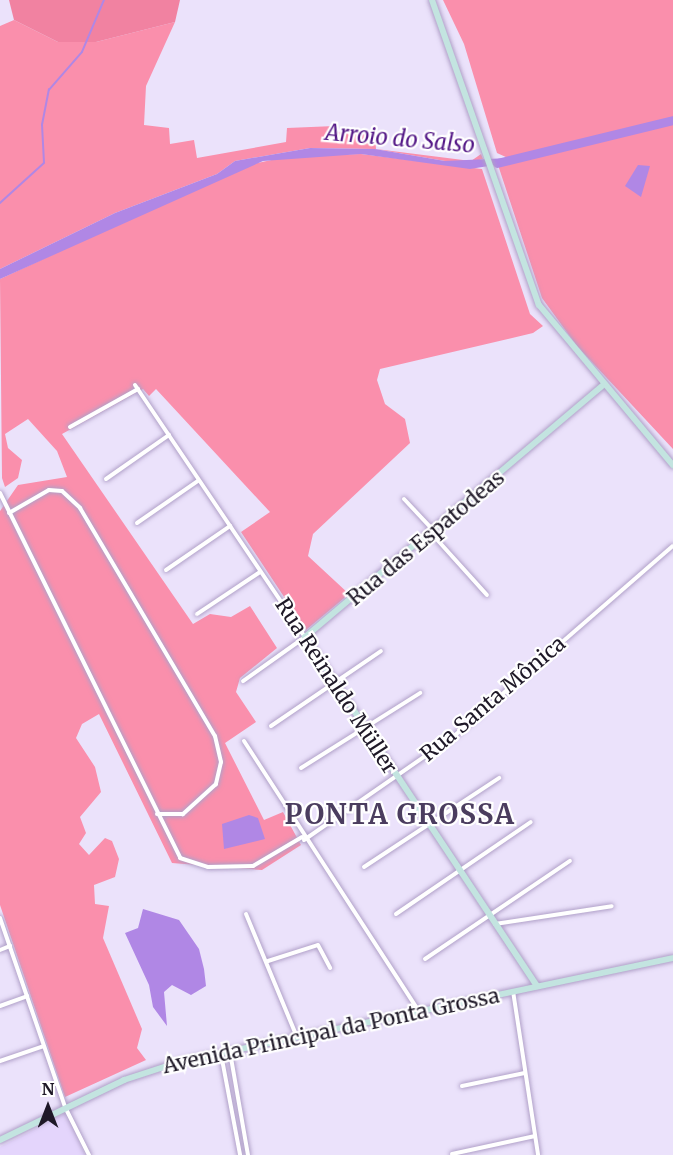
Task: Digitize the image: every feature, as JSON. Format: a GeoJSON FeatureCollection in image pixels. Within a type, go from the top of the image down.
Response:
{"type":"FeatureCollection","features":[{"type":"Feature","properties":{"kind":"main road"},"geometry":{"type":"LineString","coordinates":[[432,0],[539,305],[602,386],[673,465]]}},
{"type":"Feature","properties":{"kind":"main road","name":"Rua das Espatodeas"},"geometry":{"type":"LineString","coordinates":[[305,637],[433,533],[602,386]]}},
{"type":"Feature","properties":{"kind":"main road","name":"Rua Reinaldo Müller"},"geometry":{"type":"LineString","coordinates":[[305,637],[537,986]]}},
{"type":"Feature","properties":{"kind":"main road","name":"Avenida Principal da Ponta Grossa"},"geometry":{"type":"LineString","coordinates":[[0,1140],[124,1080],[221,1054],[297,1037],[673,958]]}},
{"type":"Feature","properties":{"kind":"street","name":"Rua Reinaldo Müller"},"geometry":{"type":"LineString","coordinates":[[70,427],[136,387],[305,637]]}},
{"type":"Feature","properties":{"kind":"street"},"geometry":{"type":"LineString","coordinates":[[106,479],[169,435]]}},
{"type":"Feature","properties":{"kind":"street"},"geometry":{"type":"LineString","coordinates":[[137,522],[199,480]]}},
{"type":"Feature","properties":{"kind":"street"},"geometry":{"type":"LineString","coordinates":[[9,513],[49,490],[62,491],[80,508],[215,736],[222,762],[216,784],[183,814],[156,814]]}},
{"type":"Feature","properties":{"kind":"street","name":"Rua Santa Mônica"},"geometry":{"type":"LineString","coordinates":[[0,493],[156,814],[180,858],[208,867],[253,866],[303,838],[396,777],[453,737],[673,546]]}},
{"type":"Feature","properties":{"kind":"street"},"geometry":{"type":"LineString","coordinates":[[404,499],[487,595]]}},
{"type":"Feature","properties":{"kind":"street"},"geometry":{"type":"LineString","coordinates":[[166,570],[231,526]]}},
{"type":"Feature","properties":{"kind":"street"},"geometry":{"type":"LineString","coordinates":[[197,614],[260,572]]}},
{"type":"Feature","properties":{"kind":"street","name":"Rua das Espatodeas"},"geometry":{"type":"LineString","coordinates":[[243,681],[305,637]]}},
{"type":"Feature","properties":{"kind":"street"},"geometry":{"type":"LineString","coordinates":[[271,726],[381,651]]}},
{"type":"Feature","properties":{"kind":"street"},"geometry":{"type":"LineString","coordinates":[[301,768],[420,693]]}},
{"type":"Feature","properties":{"kind":"street"},"geometry":{"type":"LineString","coordinates":[[244,741],[303,838],[419,1012]]}},
{"type":"Feature","properties":{"kind":"street"},"geometry":{"type":"LineString","coordinates":[[364,867],[498,778]]}},
{"type":"Feature","properties":{"kind":"street"},"geometry":{"type":"LineString","coordinates":[[396,914],[531,822]]}},
{"type":"Feature","properties":{"kind":"street"},"geometry":{"type":"LineString","coordinates":[[425,959],[570,861]]}},
{"type":"Feature","properties":{"kind":"street"},"geometry":{"type":"LineString","coordinates":[[495,924],[612,906]]}},
{"type":"Feature","properties":{"kind":"street"},"geometry":{"type":"LineString","coordinates":[[246,914],[268,961],[297,1037]]}},
{"type":"Feature","properties":{"kind":"street"},"geometry":{"type":"LineString","coordinates":[[0,918],[65,1107],[89,1155]]}},
{"type":"Feature","properties":{"kind":"street"},"geometry":{"type":"LineString","coordinates":[[268,961],[318,945],[330,968]]}},
{"type":"Feature","properties":{"kind":"street"},"geometry":{"type":"LineString","coordinates":[[0,950],[10,946]]}},
{"type":"Feature","properties":{"kind":"street"},"geometry":{"type":"LineString","coordinates":[[513,991],[538,1155]]}},
{"type":"Feature","properties":{"kind":"street"},"geometry":{"type":"LineString","coordinates":[[0,1006],[27,996]]}},
{"type":"Feature","properties":{"kind":"street"},"geometry":{"type":"LineString","coordinates":[[0,1061],[44,1046]]}},
{"type":"Feature","properties":{"kind":"street"},"geometry":{"type":"LineString","coordinates":[[230,1052],[248,1155]]}},
{"type":"Feature","properties":{"kind":"street"},"geometry":{"type":"LineString","coordinates":[[221,1054],[240,1155]]}},
{"type":"Feature","properties":{"kind":"street"},"geometry":{"type":"LineString","coordinates":[[462,1086],[525,1073]]}},
{"type":"Feature","properties":{"kind":"street"},"geometry":{"type":"LineString","coordinates":[[452,1154],[535,1136]]}},
{"type":"Feature","properties":{"kind":"shaded area"},"geometry":{"type":"Polygon","coordinates":[[[9,0],[180,0],[175,22],[96,42],[58,42],[14,20],[9,0]]]}},
{"type":"Feature","properties":{"kind":"shaded area"},"geometry":{"type":"Polygon","coordinates":[[[443,0],[673,0],[673,449],[577,346],[542,298],[498,165],[508,158],[497,153],[464,44],[443,0]]]}},
{"type":"Feature","properties":{"kind":"shaded area"},"geometry":{"type":"Polygon","coordinates":[[[14,20],[58,42],[96,42],[175,22],[146,86],[144,125],[169,128],[170,144],[194,140],[197,158],[286,142],[287,128],[335,126],[335,132],[375,135],[376,149],[471,161],[481,154],[483,159],[471,162],[445,161],[375,149],[310,148],[235,161],[217,174],[115,213],[0,269],[0,26],[14,20]]]}},
{"type":"Feature","properties":{"kind":"shaded area"},"geometry":{"type":"Polygon","coordinates":[[[310,148],[375,149],[445,161],[509,158],[507,163],[470,169],[361,154],[263,161],[0,279],[0,269],[115,213],[217,174],[235,161],[310,148]]]}},
{"type":"Feature","properties":{"kind":"shaded area"},"geometry":{"type":"Polygon","coordinates":[[[361,154],[482,169],[530,314],[543,326],[533,333],[380,369],[377,380],[385,404],[405,419],[410,443],[313,534],[308,556],[349,594],[306,630],[241,532],[270,512],[156,389],[149,396],[143,389],[62,434],[193,624],[210,614],[231,617],[250,606],[277,648],[240,678],[236,692],[256,722],[225,743],[264,820],[283,812],[301,845],[262,870],[172,863],[99,714],[82,724],[76,738],[95,767],[101,792],[80,817],[86,833],[79,844],[89,855],[105,838],[112,841],[119,859],[115,877],[94,885],[95,904],[109,906],[103,938],[142,1029],[137,1048],[146,1060],[65,1097],[0,905],[0,511],[18,485],[67,477],[57,451],[28,419],[5,434],[8,448],[22,460],[18,478],[5,487],[2,478],[0,279],[244,166],[290,156],[361,154]]]}},
{"type":"Feature","properties":{"kind":"shaded area"},"geometry":{"type":"Polygon","coordinates":[[[638,165],[650,166],[641,197],[625,186],[638,165]]]}},
{"type":"Feature","properties":{"kind":"shaded area"},"geometry":{"type":"Polygon","coordinates":[[[249,815],[258,818],[265,839],[224,849],[222,824],[249,815]]]}},
{"type":"Feature","properties":{"kind":"shaded area"},"geometry":{"type":"Polygon","coordinates":[[[143,909],[179,920],[199,949],[204,969],[206,986],[191,995],[172,985],[164,992],[167,1026],[153,1007],[149,985],[125,933],[138,928],[143,909]]]}},
{"type":"Feature","properties":{"kind":"shaded area"},"geometry":{"type":"Polygon","coordinates":[[[66,1113],[85,1155],[0,1155],[0,1147],[66,1113]]]}},
{"type":"Feature","properties":{"kind":"waterway"},"geometry":{"type":"LineString","coordinates":[[0,203],[44,163],[42,125],[49,90],[82,52],[104,0]]}},
{"type":"Feature","properties":{"kind":"waterway","name":"Arroio do Salso"},"geometry":{"type":"LineString","coordinates":[[497,163],[673,120]]}},
{"type":"Feature","properties":{"kind":"district","name":"PONTA GROSSA"},"geometry":{"type":"Point","coordinates":[400,815]}}]}
